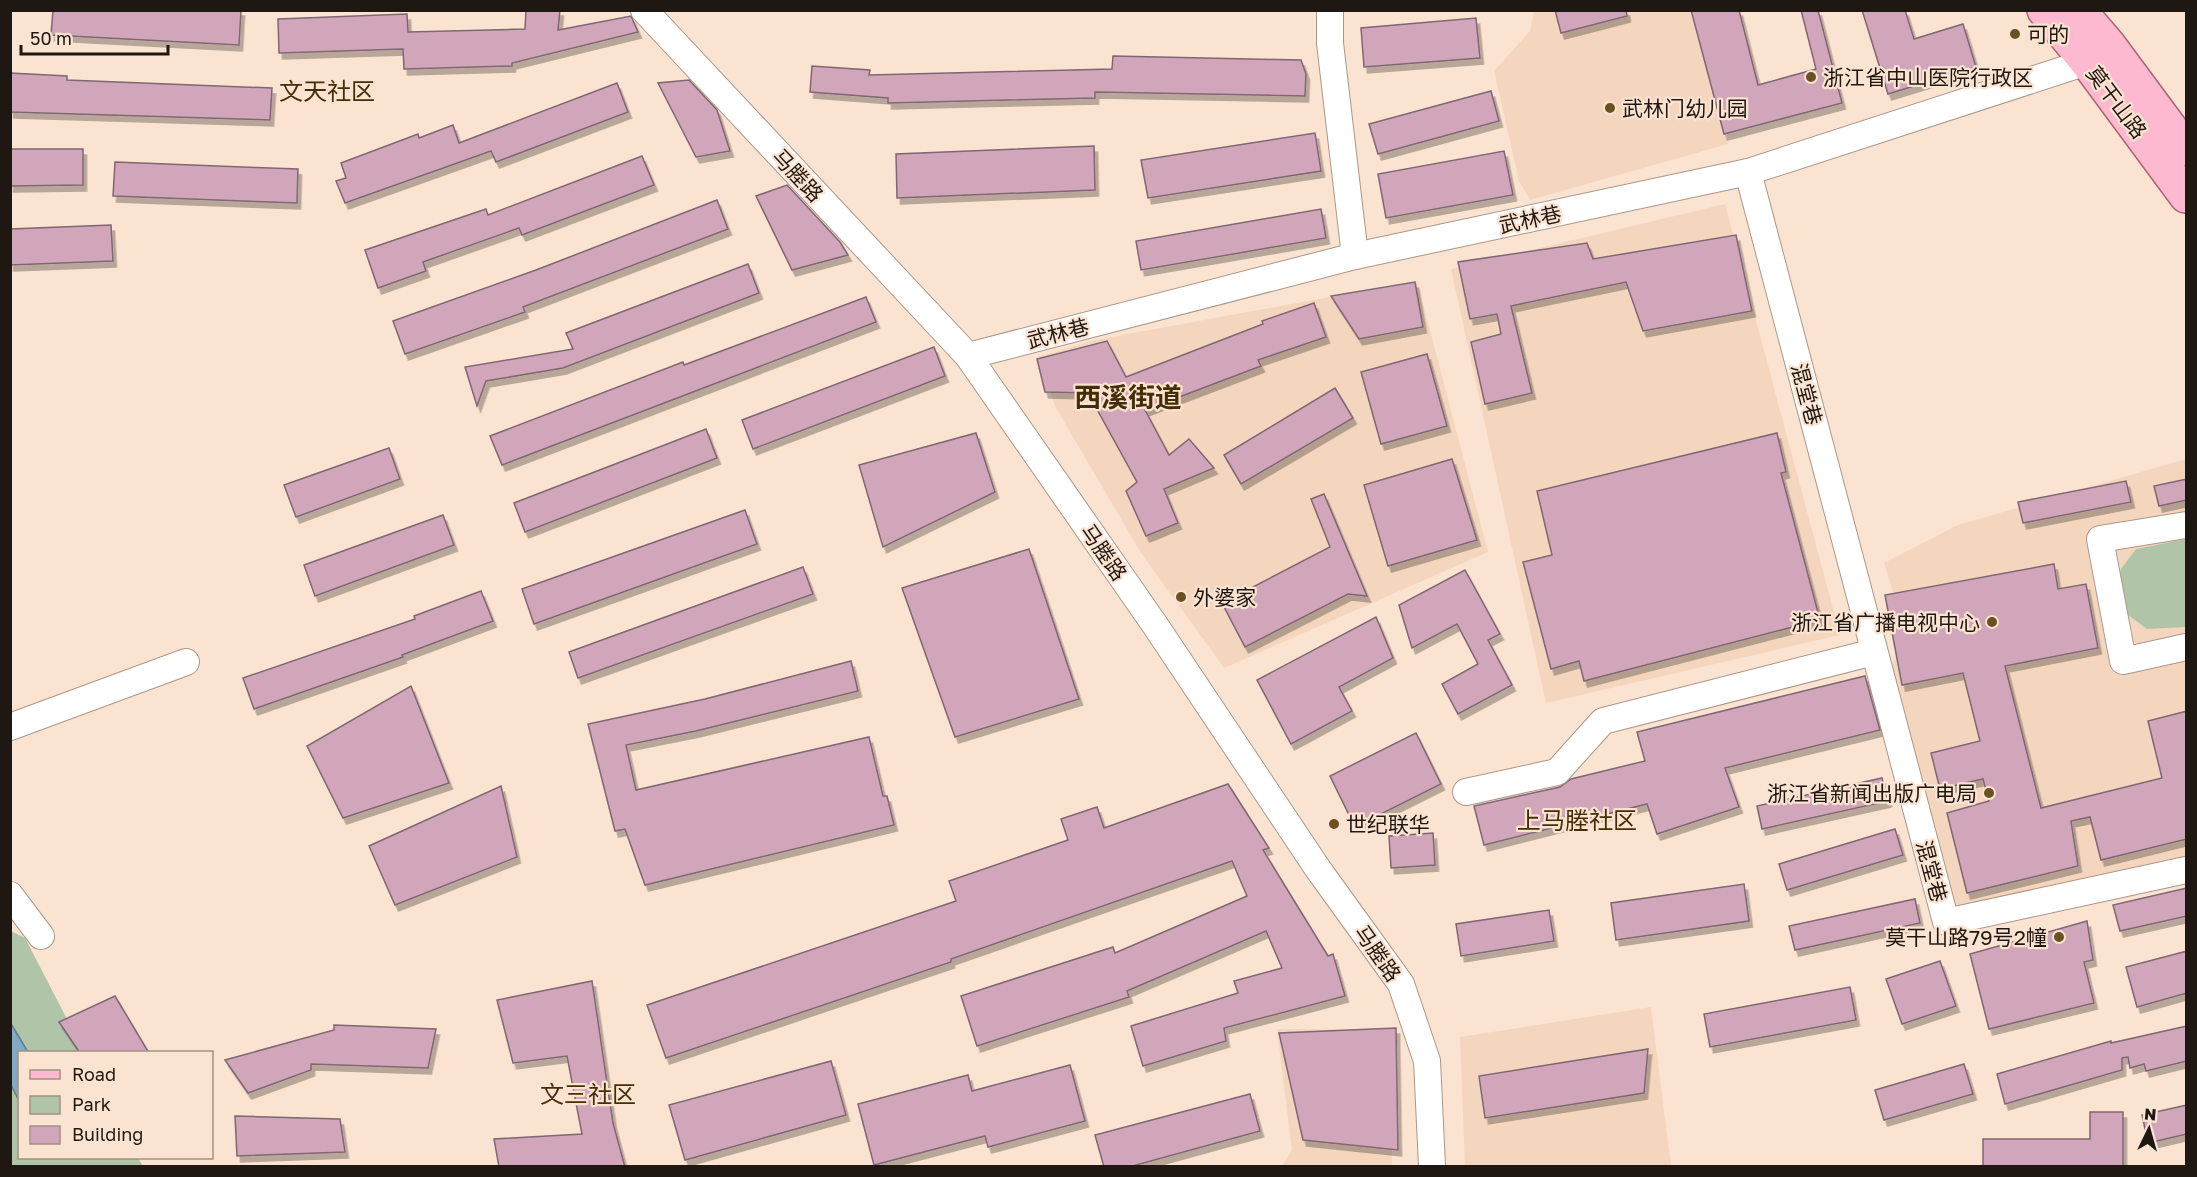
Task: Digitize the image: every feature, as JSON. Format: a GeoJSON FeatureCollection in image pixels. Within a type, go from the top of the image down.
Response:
{"type":"FeatureCollection","features":[{"type":"Feature","properties":{"kind":"main road","name":"莫干山路"},"geometry":{"type":"LineString","coordinates":[[2044,10],[2087,62],[2187,196]]}},
{"type":"Feature","properties":{"kind":"main road","name":"莫干山路"},"geometry":{"type":"LineString","coordinates":[[2079,10],[2109,45],[2187,149]]}},
{"type":"Feature","properties":{"kind":"street","name":"马塍路"},"geometry":{"type":"LineString","coordinates":[[644,10],[968,356],[1155,625],[1318,869],[1401,984],[1427,1060],[1432,1167]]}},
{"type":"Feature","properties":{"kind":"street"},"geometry":{"type":"LineString","coordinates":[[1330,10],[1330,43],[1355,256]]}},
{"type":"Feature","properties":{"kind":"street","name":"武林巷"},"geometry":{"type":"LineString","coordinates":[[968,356],[1355,256],[1748,172],[2087,62]]}},
{"type":"Feature","properties":{"kind":"street","name":"混堂巷"},"geometry":{"type":"LineString","coordinates":[[1748,172],[1946,922],[2187,870]]}},
{"type":"Feature","properties":{"kind":"street"},"geometry":{"type":"LineString","coordinates":[[2187,525],[2100,539],[2123,661],[2187,647]]}},
{"type":"Feature","properties":{"kind":"street"},"geometry":{"type":"LineString","coordinates":[[1466,792],[1557,771],[1603,721],[1874,652]]}},
{"type":"Feature","properties":{"kind":"street"},"geometry":{"type":"LineString","coordinates":[[10,727],[186,662]]}},
{"type":"Feature","properties":{"kind":"street"},"geometry":{"type":"LineString","coordinates":[[10,895],[40,936]]}},
{"type":"Feature","properties":{"kind":"shaded area","name":"武林门幼儿园"},"geometry":{"type":"Polygon","coordinates":[[[1534,11],[1692,11],[1728,144],[1530,200],[1519,181],[1494,71],[1530,31],[1534,11]]]}},
{"type":"Feature","properties":{"kind":"shaded area"},"geometry":{"type":"Polygon","coordinates":[[[1725,204],[1840,635],[1546,703],[1451,269],[1725,204]]]}},
{"type":"Feature","properties":{"kind":"shaded area"},"geometry":{"type":"Polygon","coordinates":[[[1417,281],[1488,552],[1224,668],[1141,553],[1056,408],[1037,357],[1095,340],[1417,281]]]}},
{"type":"Feature","properties":{"kind":"shaded area"},"geometry":{"type":"Polygon","coordinates":[[[2186,459],[2186,856],[1951,914],[1882,683],[1907,636],[1884,563],[1958,525],[2186,459]]]}},
{"type":"Feature","properties":{"kind":"shaded area"},"geometry":{"type":"Polygon","coordinates":[[[1651,1007],[1671,1166],[1465,1166],[1460,1037],[1651,1007]]]}},
{"type":"Feature","properties":{"kind":"shaded area"},"geometry":{"type":"Polygon","coordinates":[[[1277,1029],[1390,1030],[1392,1166],[1282,1166],[1292,1150],[1277,1029]]]}},
{"type":"Feature","properties":{"kind":"green space"},"geometry":{"type":"Polygon","coordinates":[[[2186,539],[2186,627],[2147,629],[2127,614],[2118,590],[2121,569],[2136,549],[2186,539]]]}},
{"type":"Feature","properties":{"kind":"green space"},"geometry":{"type":"Polygon","coordinates":[[[11,931],[25,938],[83,1051],[18,1051],[18,1159],[139,1159],[143,1166],[11,1166],[11,931]]]}},
{"type":"Feature","properties":{"kind":"water"},"geometry":{"type":"Polygon","coordinates":[[[10,1022],[27,1051],[18,1051],[18,1099],[11,1085],[10,1022]]]}},
{"type":"Feature","properties":{"kind":"building"},"geometry":{"type":"Polygon","coordinates":[[[53,10],[241,10],[239,45],[51,35],[53,10]]]}},
{"type":"Feature","properties":{"kind":"building"},"geometry":{"type":"Polygon","coordinates":[[[526,10],[560,10],[558,30],[631,16],[638,32],[512,63],[512,66],[404,69],[403,49],[279,53],[278,19],[407,14],[408,32],[525,29],[526,10]]]}},
{"type":"Feature","properties":{"kind":"building"},"geometry":{"type":"Polygon","coordinates":[[[1555,10],[1626,10],[1627,16],[1561,33],[1555,10]]]}},
{"type":"Feature","properties":{"kind":"building","name":"浙江省中山医院行政区"},"geometry":{"type":"Polygon","coordinates":[[[1691,10],[1739,10],[1758,85],[1816,69],[1801,10],[1818,10],[1842,103],[1724,134],[1691,10]]]}},
{"type":"Feature","properties":{"kind":"building"},"geometry":{"type":"Polygon","coordinates":[[[1862,10],[1905,10],[1914,39],[1963,24],[1976,67],[1888,94],[1862,10]]]}},
{"type":"Feature","properties":{"kind":"building"},"geometry":{"type":"Polygon","coordinates":[[[1476,18],[1480,58],[1364,67],[1361,28],[1476,18]]]}},
{"type":"Feature","properties":{"kind":"building"},"geometry":{"type":"Polygon","coordinates":[[[1113,56],[1301,60],[1306,74],[1305,96],[1095,92],[1095,98],[888,103],[888,98],[810,92],[812,66],[870,70],[869,75],[1112,69],[1113,56]]]}},
{"type":"Feature","properties":{"kind":"building"},"geometry":{"type":"Polygon","coordinates":[[[10,73],[67,76],[67,80],[272,88],[270,120],[10,112],[10,73]]]}},
{"type":"Feature","properties":{"kind":"building"},"geometry":{"type":"Polygon","coordinates":[[[689,80],[717,110],[730,151],[696,157],[658,83],[689,80]]]}},
{"type":"Feature","properties":{"kind":"building"},"geometry":{"type":"Polygon","coordinates":[[[617,83],[628,112],[496,162],[491,151],[345,203],[336,181],[346,178],[341,163],[418,134],[419,138],[453,125],[459,143],[617,83]]]}},
{"type":"Feature","properties":{"kind":"building"},"geometry":{"type":"Polygon","coordinates":[[[1491,91],[1499,121],[1378,154],[1369,124],[1491,91]]]}},
{"type":"Feature","properties":{"kind":"building"},"geometry":{"type":"Polygon","coordinates":[[[1315,133],[1321,171],[1148,198],[1141,160],[1315,133]]]}},
{"type":"Feature","properties":{"kind":"building"},"geometry":{"type":"Polygon","coordinates":[[[1094,146],[1095,190],[897,198],[896,154],[1094,146]]]}},
{"type":"Feature","properties":{"kind":"building"},"geometry":{"type":"Polygon","coordinates":[[[10,149],[83,149],[83,185],[10,186],[10,149]]]}},
{"type":"Feature","properties":{"kind":"building"},"geometry":{"type":"Polygon","coordinates":[[[1504,151],[1513,195],[1386,218],[1378,174],[1504,151]]]}},
{"type":"Feature","properties":{"kind":"building"},"geometry":{"type":"Polygon","coordinates":[[[642,156],[654,185],[522,235],[519,228],[423,262],[426,271],[378,288],[365,250],[486,209],[488,215],[642,156]]]}},
{"type":"Feature","properties":{"kind":"building"},"geometry":{"type":"Polygon","coordinates":[[[115,162],[298,169],[297,203],[113,196],[115,162]]]}},
{"type":"Feature","properties":{"kind":"building"},"geometry":{"type":"Polygon","coordinates":[[[787,185],[840,242],[848,255],[792,270],[756,196],[787,185]]]}},
{"type":"Feature","properties":{"kind":"building"},"geometry":{"type":"Polygon","coordinates":[[[717,200],[728,229],[523,307],[525,312],[405,354],[393,321],[536,270],[717,200]]]}},
{"type":"Feature","properties":{"kind":"building"},"geometry":{"type":"Polygon","coordinates":[[[1321,209],[1326,238],[1141,270],[1136,241],[1321,209]]]}},
{"type":"Feature","properties":{"kind":"building"},"geometry":{"type":"Polygon","coordinates":[[[111,225],[113,261],[10,265],[10,229],[111,225]]]}},
{"type":"Feature","properties":{"kind":"building"},"geometry":{"type":"Polygon","coordinates":[[[1736,235],[1752,311],[1643,331],[1626,282],[1511,306],[1532,393],[1485,404],[1471,342],[1501,334],[1497,314],[1470,319],[1458,262],[1587,243],[1593,259],[1736,235]]]}},
{"type":"Feature","properties":{"kind":"building"},"geometry":{"type":"Polygon","coordinates":[[[748,264],[759,293],[563,368],[486,381],[477,406],[465,367],[573,349],[566,333],[748,264]]]}},
{"type":"Feature","properties":{"kind":"building"},"geometry":{"type":"Polygon","coordinates":[[[1415,282],[1423,327],[1359,339],[1331,296],[1415,282]]]}},
{"type":"Feature","properties":{"kind":"building"},"geometry":{"type":"Polygon","coordinates":[[[866,297],[876,322],[502,465],[490,436],[683,362],[684,365],[866,297]]]}},
{"type":"Feature","properties":{"kind":"building"},"geometry":{"type":"Polygon","coordinates":[[[1314,303],[1326,337],[1258,360],[1261,366],[1145,410],[1169,455],[1189,439],[1214,468],[1164,489],[1178,523],[1146,536],[1126,491],[1137,482],[1088,393],[1045,392],[1037,359],[1107,341],[1126,377],[1263,324],[1262,321],[1314,303]]]}},
{"type":"Feature","properties":{"kind":"building"},"geometry":{"type":"Polygon","coordinates":[[[934,347],[945,376],[753,449],[742,420],[934,347]]]}},
{"type":"Feature","properties":{"kind":"building"},"geometry":{"type":"Polygon","coordinates":[[[1427,354],[1447,426],[1381,444],[1361,372],[1427,354]]]}},
{"type":"Feature","properties":{"kind":"building"},"geometry":{"type":"Polygon","coordinates":[[[1335,388],[1353,418],[1241,484],[1224,455],[1335,388]]]}},
{"type":"Feature","properties":{"kind":"building"},"geometry":{"type":"Polygon","coordinates":[[[706,429],[717,458],[525,532],[514,503],[706,429]]]}},
{"type":"Feature","properties":{"kind":"building"},"geometry":{"type":"Polygon","coordinates":[[[976,433],[995,492],[883,547],[859,465],[976,433]]]}},
{"type":"Feature","properties":{"kind":"building"},"geometry":{"type":"Polygon","coordinates":[[[1777,433],[1786,472],[1781,473],[1820,620],[1584,681],[1579,661],[1551,669],[1523,562],[1552,555],[1537,491],[1777,433]]]}},
{"type":"Feature","properties":{"kind":"building"},"geometry":{"type":"Polygon","coordinates":[[[389,448],[400,479],[296,517],[284,485],[389,448]]]}},
{"type":"Feature","properties":{"kind":"building"},"geometry":{"type":"Polygon","coordinates":[[[1452,459],[1477,540],[1388,566],[1364,485],[1452,459]]]}},
{"type":"Feature","properties":{"kind":"building"},"geometry":{"type":"Polygon","coordinates":[[[2187,479],[2187,500],[2159,506],[2154,486],[2187,479]]]}},
{"type":"Feature","properties":{"kind":"building"},"geometry":{"type":"Polygon","coordinates":[[[2126,481],[2131,502],[2023,523],[2018,502],[2126,481]]]}},
{"type":"Feature","properties":{"kind":"building"},"geometry":{"type":"Polygon","coordinates":[[[1324,494],[1367,596],[1348,594],[1245,647],[1222,603],[1330,547],[1311,499],[1324,494]]]}},
{"type":"Feature","properties":{"kind":"building"},"geometry":{"type":"Polygon","coordinates":[[[745,510],[757,544],[534,624],[522,589],[745,510]]]}},
{"type":"Feature","properties":{"kind":"building"},"geometry":{"type":"Polygon","coordinates":[[[443,515],[454,545],[315,596],[304,565],[443,515]]]}},
{"type":"Feature","properties":{"kind":"building"},"geometry":{"type":"Polygon","coordinates":[[[1029,549],[1079,699],[955,737],[902,588],[1029,549]]]}},
{"type":"Feature","properties":{"kind":"building"},"geometry":{"type":"Polygon","coordinates":[[[2054,564],[2058,589],[2086,584],[2098,648],[2005,666],[2041,808],[2162,778],[2148,721],[2187,711],[2187,839],[2101,860],[2090,817],[2071,821],[2078,866],[1967,893],[1947,813],[1989,801],[1983,779],[1940,789],[1931,753],[1980,741],[1963,673],[1902,685],[1885,595],[2054,564]]]}},
{"type":"Feature","properties":{"kind":"building"},"geometry":{"type":"Polygon","coordinates":[[[803,567],[813,594],[578,678],[569,652],[803,567]]]}},
{"type":"Feature","properties":{"kind":"building"},"geometry":{"type":"Polygon","coordinates":[[[1465,570],[1500,634],[1488,640],[1512,685],[1458,714],[1442,684],[1478,664],[1457,624],[1412,648],[1399,605],[1465,570]]]}},
{"type":"Feature","properties":{"kind":"building"},"geometry":{"type":"Polygon","coordinates":[[[481,591],[493,621],[402,655],[403,657],[254,709],[243,678],[415,619],[414,616],[481,591]]]}},
{"type":"Feature","properties":{"kind":"building"},"geometry":{"type":"Polygon","coordinates":[[[1376,617],[1393,658],[1339,687],[1352,711],[1291,744],[1257,680],[1376,617]]]}},
{"type":"Feature","properties":{"kind":"building"},"geometry":{"type":"Polygon","coordinates":[[[851,661],[858,691],[696,731],[626,745],[636,790],[869,737],[883,796],[887,796],[894,825],[645,885],[625,829],[615,831],[588,724],[705,699],[851,661]]]}},
{"type":"Feature","properties":{"kind":"building"},"geometry":{"type":"Polygon","coordinates":[[[1865,676],[1880,730],[1725,768],[1739,807],[1657,834],[1647,804],[1484,845],[1474,806],[1560,787],[1571,779],[1645,761],[1637,732],[1865,676]]]}},
{"type":"Feature","properties":{"kind":"building"},"geometry":{"type":"Polygon","coordinates":[[[411,686],[449,783],[343,818],[307,746],[411,686]]]}},
{"type":"Feature","properties":{"kind":"building"},"geometry":{"type":"Polygon","coordinates":[[[1416,733],[1441,784],[1355,827],[1330,776],[1416,733]]]}},
{"type":"Feature","properties":{"kind":"building"},"geometry":{"type":"Polygon","coordinates":[[[1882,778],[1888,801],[1762,829],[1757,806],[1882,778]]]}},
{"type":"Feature","properties":{"kind":"building"},"geometry":{"type":"Polygon","coordinates":[[[1228,784],[1269,848],[1263,850],[1328,956],[1333,954],[1345,996],[1224,1028],[1226,1041],[1143,1066],[1131,1026],[1238,993],[1234,981],[1282,968],[1266,931],[1127,991],[1129,997],[977,1046],[961,996],[1113,947],[1115,953],[1247,896],[1232,861],[951,959],[951,962],[666,1058],[647,1005],[956,901],[949,881],[1068,840],[1061,819],[1097,807],[1104,828],[1228,784]]]}},
{"type":"Feature","properties":{"kind":"building"},"geometry":{"type":"Polygon","coordinates":[[[501,786],[517,857],[395,905],[369,846],[501,786]]]}},
{"type":"Feature","properties":{"kind":"building"},"geometry":{"type":"Polygon","coordinates":[[[1895,829],[1903,855],[1787,890],[1779,864],[1895,829]]]}},
{"type":"Feature","properties":{"kind":"building"},"geometry":{"type":"Polygon","coordinates":[[[1433,833],[1435,865],[1391,868],[1389,836],[1433,833]]]}},
{"type":"Feature","properties":{"kind":"building"},"geometry":{"type":"Polygon","coordinates":[[[1744,884],[1749,921],[1616,940],[1611,903],[1744,884]]]}},
{"type":"Feature","properties":{"kind":"building"},"geometry":{"type":"Polygon","coordinates":[[[2187,888],[2187,916],[2120,931],[2113,905],[2187,888]]]}},
{"type":"Feature","properties":{"kind":"building"},"geometry":{"type":"Polygon","coordinates":[[[1915,899],[1920,923],[1795,950],[1789,926],[1915,899]]]}},
{"type":"Feature","properties":{"kind":"building"},"geometry":{"type":"Polygon","coordinates":[[[1549,910],[1554,941],[1461,956],[1456,924],[1549,910]]]}},
{"type":"Feature","properties":{"kind":"building"},"geometry":{"type":"Polygon","coordinates":[[[2087,921],[2093,960],[2084,962],[2094,1003],[1989,1029],[1970,954],[2087,921]]]}},
{"type":"Feature","properties":{"kind":"building"},"geometry":{"type":"Polygon","coordinates":[[[2187,951],[2187,993],[2137,1007],[2126,967],[2187,951]]]}},
{"type":"Feature","properties":{"kind":"building"},"geometry":{"type":"Polygon","coordinates":[[[1940,961],[1956,1006],[1902,1024],[1886,979],[1940,961]]]}},
{"type":"Feature","properties":{"kind":"building"},"geometry":{"type":"Polygon","coordinates":[[[592,981],[613,1123],[625,1167],[499,1167],[494,1139],[582,1134],[567,1056],[513,1063],[497,1000],[592,981]]]}},
{"type":"Feature","properties":{"kind":"building"},"geometry":{"type":"Polygon","coordinates":[[[1850,987],[1856,1020],[1710,1047],[1704,1014],[1850,987]]]}},
{"type":"Feature","properties":{"kind":"building"},"geometry":{"type":"Polygon","coordinates":[[[115,996],[148,1051],[79,1051],[59,1022],[115,996]]]}},
{"type":"Feature","properties":{"kind":"building"},"geometry":{"type":"Polygon","coordinates":[[[334,1025],[436,1029],[428,1068],[311,1064],[311,1070],[248,1093],[225,1060],[334,1030],[334,1025]]]}},
{"type":"Feature","properties":{"kind":"building"},"geometry":{"type":"Polygon","coordinates":[[[2187,1026],[2187,1061],[2146,1071],[2144,1064],[2130,1068],[2128,1057],[2122,1058],[2122,1070],[2005,1104],[1997,1074],[2111,1041],[2111,1043],[2187,1026]]]}},
{"type":"Feature","properties":{"kind":"building"},"geometry":{"type":"Polygon","coordinates":[[[1396,1028],[1398,1150],[1303,1140],[1279,1033],[1396,1028]]]}},
{"type":"Feature","properties":{"kind":"building"},"geometry":{"type":"Polygon","coordinates":[[[1648,1049],[1644,1093],[1485,1118],[1479,1076],[1648,1049]]]}},
{"type":"Feature","properties":{"kind":"building"},"geometry":{"type":"Polygon","coordinates":[[[831,1061],[846,1115],[685,1160],[669,1105],[831,1061]]]}},
{"type":"Feature","properties":{"kind":"building"},"geometry":{"type":"Polygon","coordinates":[[[1964,1064],[1973,1094],[1884,1120],[1875,1090],[1964,1064]]]}},
{"type":"Feature","properties":{"kind":"building"},"geometry":{"type":"Polygon","coordinates":[[[1070,1065],[1085,1121],[988,1147],[985,1136],[874,1165],[858,1104],[968,1075],[972,1091],[1070,1065]]]}},
{"type":"Feature","properties":{"kind":"building"},"geometry":{"type":"Polygon","coordinates":[[[1250,1094],[1260,1131],[1129,1167],[1104,1167],[1095,1135],[1250,1094]]]}},
{"type":"Feature","properties":{"kind":"building"},"geometry":{"type":"Polygon","coordinates":[[[2187,1105],[2187,1134],[2148,1143],[2142,1115],[2187,1105]]]}},
{"type":"Feature","properties":{"kind":"building"},"geometry":{"type":"Polygon","coordinates":[[[2090,1112],[2123,1112],[2123,1167],[1983,1167],[1983,1139],[2090,1139],[2090,1112]]]}},
{"type":"Feature","properties":{"kind":"building"},"geometry":{"type":"Polygon","coordinates":[[[235,1116],[340,1119],[345,1152],[237,1156],[235,1116]]]}},
{"type":"Feature","properties":{"kind":"place","name":"可的"},"geometry":{"type":"Point","coordinates":[2015,34]}},
{"type":"Feature","properties":{"kind":"place","name":"浙江省中山医院行政区"},"geometry":{"type":"Point","coordinates":[1811,77]}},
{"type":"Feature","properties":{"kind":"place","name":"武林门幼儿园"},"geometry":{"type":"Point","coordinates":[1610,108]}},
{"type":"Feature","properties":{"kind":"place","name":"外婆家"},"geometry":{"type":"Point","coordinates":[1181,597]}},
{"type":"Feature","properties":{"kind":"place","name":"浙江省广播电视中心"},"geometry":{"type":"Point","coordinates":[1992,622]}},
{"type":"Feature","properties":{"kind":"place","name":"浙江省新闻出版广电局"},"geometry":{"type":"Point","coordinates":[1989,793]}},
{"type":"Feature","properties":{"kind":"place","name":"世纪联华"},"geometry":{"type":"Point","coordinates":[1334,824]}},
{"type":"Feature","properties":{"kind":"place","name":"莫干山路79号2幢"},"geometry":{"type":"Point","coordinates":[2059,937]}},
{"type":"Feature","properties":{"kind":"district","name":"文天社区"},"geometry":{"type":"Point","coordinates":[327,90]}},
{"type":"Feature","properties":{"kind":"district","name":"西溪街道"},"geometry":{"type":"Point","coordinates":[1128,397]}},
{"type":"Feature","properties":{"kind":"district","name":"上马塍社区"},"geometry":{"type":"Point","coordinates":[1577,819]}},
{"type":"Feature","properties":{"kind":"district","name":"文三社区"},"geometry":{"type":"Point","coordinates":[588,1093]}}]}
